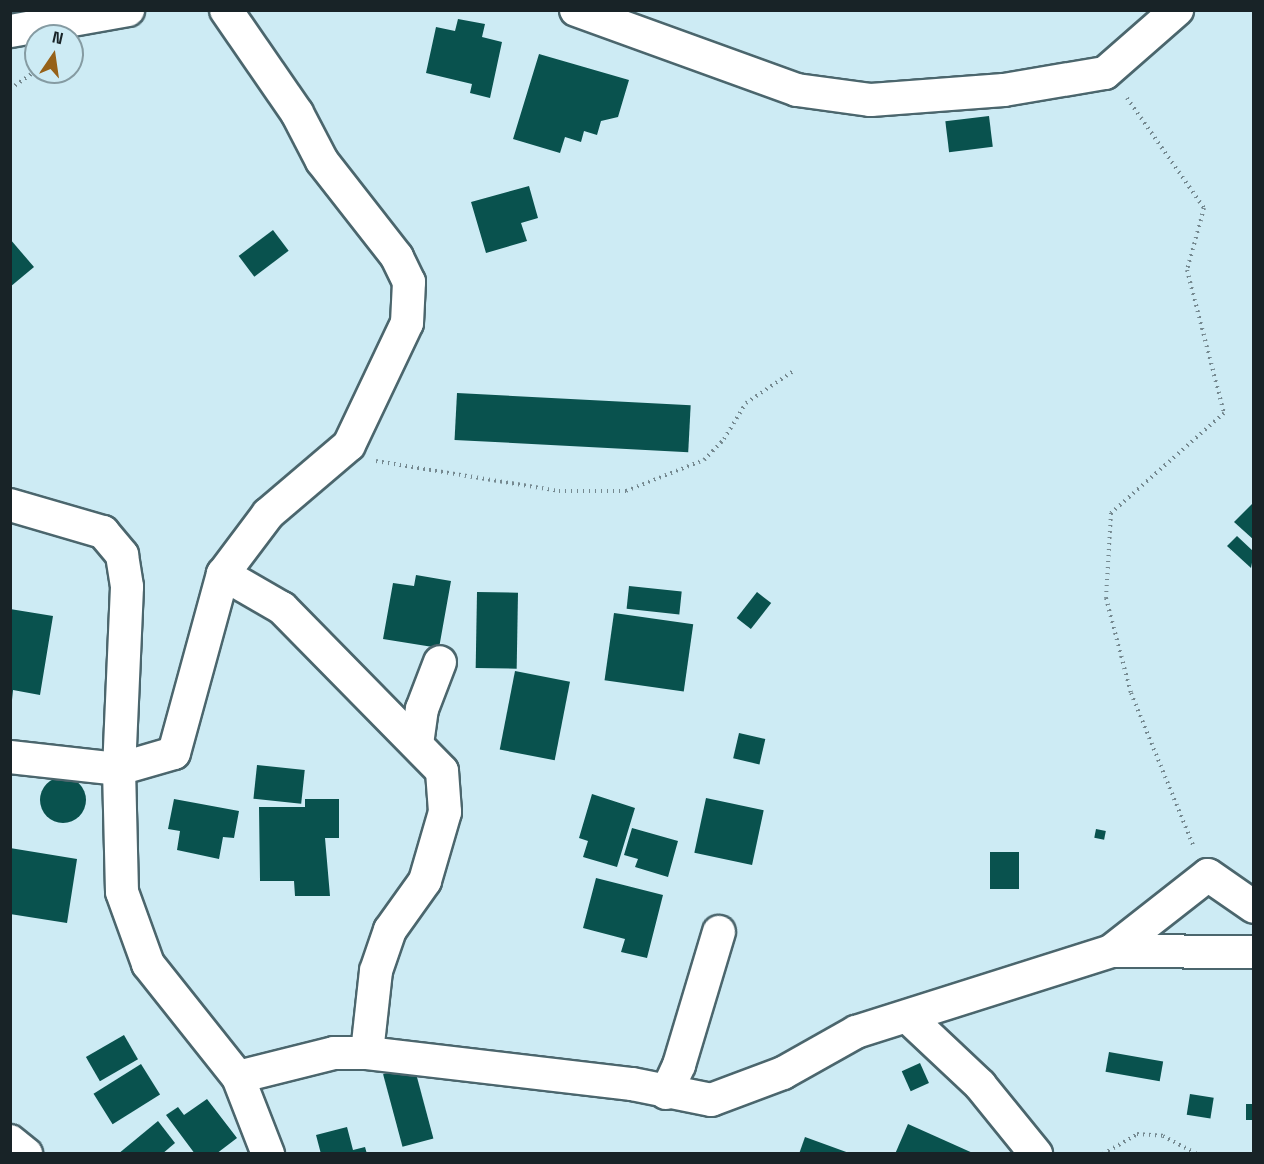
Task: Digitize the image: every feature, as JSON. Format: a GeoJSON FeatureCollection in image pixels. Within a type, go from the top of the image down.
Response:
{"type":"FeatureCollection","features":[{"type":"Feature","properties":{"kind":"street"},"geometry":{"type":"LineString","coordinates":[[10,31],[129,10]]}},
{"type":"Feature","properties":{"kind":"street"},"geometry":{"type":"LineString","coordinates":[[10,757],[119,769],[159,760],[177,748],[223,574],[268,514],[339,455],[401,340],[410,308],[409,282],[371,220],[322,160],[297,113],[226,10]]}},
{"type":"Feature","properties":{"kind":"street"},"geometry":{"type":"LineString","coordinates":[[576,10],[797,90],[871,100],[1004,90],[1105,73],[1177,10]]}},
{"type":"Feature","properties":{"kind":"street"},"geometry":{"type":"LineString","coordinates":[[10,505],[78,521],[117,545],[127,587],[119,769],[122,892],[140,948],[238,1077],[268,1154]]}},
{"type":"Feature","properties":{"kind":"street"},"geometry":{"type":"LineString","coordinates":[[223,574],[282,608],[439,764],[447,804],[425,882],[390,930],[376,971],[367,1053]]}},
{"type":"Feature","properties":{"kind":"street"},"geometry":{"type":"LineString","coordinates":[[417,744],[422,709],[440,662]]}},
{"type":"Feature","properties":{"kind":"street"},"geometry":{"type":"LineString","coordinates":[[1111,951],[1208,875],[1254,907]]}},
{"type":"Feature","properties":{"kind":"street"},"geometry":{"type":"LineString","coordinates":[[666,1093],[679,1065],[719,932]]}},
{"type":"Feature","properties":{"kind":"street"},"geometry":{"type":"LineString","coordinates":[[238,1077],[334,1053],[367,1053],[666,1093],[702,1101],[725,1098],[856,1032],[1111,951],[1254,952]]}},
{"type":"Feature","properties":{"kind":"street"},"geometry":{"type":"LineString","coordinates":[[909,1017],[980,1085],[1036,1154]]}},
{"type":"Feature","properties":{"kind":"street"},"geometry":{"type":"LineString","coordinates":[[10,1141],[26,1154]]}},
{"type":"Feature","properties":{"kind":"path"},"geometry":{"type":"LineString","coordinates":[[1105,73],[1145,118],[1204,208],[1186,270],[1224,413],[1111,513],[1106,598],[1131,693],[1208,875]]}},
{"type":"Feature","properties":{"kind":"path"},"geometry":{"type":"LineString","coordinates":[[10,89],[24,79]]}},
{"type":"Feature","properties":{"kind":"path"},"geometry":{"type":"LineString","coordinates":[[339,455],[559,491],[626,491],[704,460],[724,440],[746,403],[795,370]]}},
{"type":"Feature","properties":{"kind":"path"},"geometry":{"type":"LineString","coordinates":[[1103,1154],[1137,1134],[1163,1136],[1197,1154]]}},
{"type":"Feature","properties":{"kind":"building"},"geometry":{"type":"Polygon","coordinates":[[[458,19],[485,24],[482,37],[502,42],[490,98],[470,93],[472,84],[426,73],[436,27],[455,31],[458,19]]]}},
{"type":"Feature","properties":{"kind":"building"},"geometry":{"type":"Polygon","coordinates":[[[539,54],[629,80],[618,117],[601,121],[597,135],[584,131],[581,142],[565,137],[560,153],[513,139],[539,54]]]}},
{"type":"Feature","properties":{"kind":"building"},"geometry":{"type":"Polygon","coordinates":[[[989,116],[993,147],[949,152],[945,121],[989,116]]]}},
{"type":"Feature","properties":{"kind":"building"},"geometry":{"type":"Polygon","coordinates":[[[529,186],[538,218],[521,223],[527,241],[486,253],[471,202],[529,186]]]}},
{"type":"Feature","properties":{"kind":"building"},"geometry":{"type":"Polygon","coordinates":[[[273,230],[289,251],[254,277],[239,256],[273,230]]]}},
{"type":"Feature","properties":{"kind":"building"},"geometry":{"type":"Polygon","coordinates":[[[10,239],[34,267],[10,287],[10,239]]]}},
{"type":"Feature","properties":{"kind":"building"},"geometry":{"type":"Polygon","coordinates":[[[457,393],[691,405],[688,452],[455,440],[457,393]]]}},
{"type":"Feature","properties":{"kind":"building"},"geometry":{"type":"Polygon","coordinates":[[[1254,502],[1254,540],[1234,522],[1254,502]]]}},
{"type":"Feature","properties":{"kind":"building"},"geometry":{"type":"Polygon","coordinates":[[[1237,536],[1254,552],[1251,568],[1227,546],[1237,536]]]}},
{"type":"Feature","properties":{"kind":"building"},"geometry":{"type":"Polygon","coordinates":[[[416,575],[451,581],[439,648],[383,639],[393,583],[414,586],[416,575]]]}},
{"type":"Feature","properties":{"kind":"building"},"geometry":{"type":"Polygon","coordinates":[[[629,586],[682,592],[679,614],[627,609],[629,586]]]}},
{"type":"Feature","properties":{"kind":"building"},"geometry":{"type":"Polygon","coordinates":[[[477,592],[518,593],[517,669],[476,668],[477,592]]]}},
{"type":"Feature","properties":{"kind":"building"},"geometry":{"type":"Polygon","coordinates":[[[757,592],[771,603],[751,629],[737,618],[757,592]]]}},
{"type":"Feature","properties":{"kind":"building"},"geometry":{"type":"Polygon","coordinates":[[[10,609],[53,616],[40,695],[13,690],[12,700],[10,609]]]}},
{"type":"Feature","properties":{"kind":"building"},"geometry":{"type":"Polygon","coordinates":[[[614,613],[693,624],[684,691],[605,680],[614,613]]]}},
{"type":"Feature","properties":{"kind":"building"},"geometry":{"type":"Polygon","coordinates":[[[515,671],[570,682],[555,760],[500,750],[515,671]]]}},
{"type":"Feature","properties":{"kind":"building"},"geometry":{"type":"Polygon","coordinates":[[[739,733],[765,739],[759,764],[733,758],[739,733]]]}},
{"type":"Feature","properties":{"kind":"building"},"geometry":{"type":"Polygon","coordinates":[[[257,765],[305,770],[301,804],[253,799],[257,765]]]}},
{"type":"Feature","properties":{"kind":"building"},"geometry":{"type":"Polygon","coordinates":[[[63,777],[79,784],[86,800],[79,816],[63,823],[47,816],[40,800],[47,784],[63,777]]]}},
{"type":"Feature","properties":{"kind":"building"},"geometry":{"type":"Polygon","coordinates":[[[592,794],[635,808],[617,867],[583,857],[588,841],[579,838],[592,794]]]}},
{"type":"Feature","properties":{"kind":"building"},"geometry":{"type":"Polygon","coordinates":[[[706,798],[764,810],[752,865],[694,853],[706,798]]]}},
{"type":"Feature","properties":{"kind":"building"},"geometry":{"type":"Polygon","coordinates":[[[174,799],[239,811],[234,838],[223,837],[219,859],[177,850],[180,831],[168,829],[174,799]]]}},
{"type":"Feature","properties":{"kind":"building"},"geometry":{"type":"Polygon","coordinates":[[[305,799],[339,799],[339,838],[325,838],[330,896],[295,896],[294,881],[260,881],[259,807],[305,807],[305,799]]]}},
{"type":"Feature","properties":{"kind":"building"},"geometry":{"type":"Polygon","coordinates":[[[632,828],[678,841],[668,877],[635,867],[638,859],[624,855],[632,828]]]}},
{"type":"Feature","properties":{"kind":"building"},"geometry":{"type":"Polygon","coordinates":[[[1096,829],[1106,831],[1104,840],[1094,838],[1096,829]]]}},
{"type":"Feature","properties":{"kind":"building"},"geometry":{"type":"Polygon","coordinates":[[[10,848],[77,859],[67,923],[10,914],[10,848]]]}},
{"type":"Feature","properties":{"kind":"building"},"geometry":{"type":"Polygon","coordinates":[[[990,852],[1019,852],[1019,889],[990,889],[990,852]]]}},
{"type":"Feature","properties":{"kind":"building"},"geometry":{"type":"Polygon","coordinates":[[[596,878],[663,895],[647,958],[621,952],[625,939],[583,928],[596,878]]]}},
{"type":"Feature","properties":{"kind":"building"},"geometry":{"type":"Polygon","coordinates":[[[124,1035],[138,1059],[100,1081],[86,1057],[124,1035]]]}},
{"type":"Feature","properties":{"kind":"building"},"geometry":{"type":"Polygon","coordinates":[[[1109,1052],[1163,1062],[1160,1081],[1106,1072],[1109,1052]]]}},
{"type":"Feature","properties":{"kind":"building"},"geometry":{"type":"Polygon","coordinates":[[[920,1063],[929,1083],[911,1091],[902,1071],[920,1063]]]}},
{"type":"Feature","properties":{"kind":"building"},"geometry":{"type":"Polygon","coordinates":[[[141,1064],[160,1095],[113,1124],[94,1094],[141,1064]]]}},
{"type":"Feature","properties":{"kind":"building"},"geometry":{"type":"Polygon","coordinates":[[[414,1066],[433,1138],[403,1147],[383,1074],[414,1066]]]}},
{"type":"Feature","properties":{"kind":"building"},"geometry":{"type":"Polygon","coordinates":[[[1190,1094],[1214,1098],[1210,1118],[1187,1115],[1190,1094]]]}},
{"type":"Feature","properties":{"kind":"building"},"geometry":{"type":"Polygon","coordinates":[[[207,1099],[237,1138],[216,1154],[195,1154],[166,1115],[178,1107],[184,1115],[207,1099]]]}},
{"type":"Feature","properties":{"kind":"building"},"geometry":{"type":"Polygon","coordinates":[[[1246,1104],[1254,1104],[1254,1120],[1246,1120],[1246,1104]]]}},
{"type":"Feature","properties":{"kind":"building"},"geometry":{"type":"Polygon","coordinates":[[[158,1121],[175,1143],[162,1154],[118,1154],[158,1121]]]}},
{"type":"Feature","properties":{"kind":"building"},"geometry":{"type":"Polygon","coordinates":[[[908,1124],[975,1154],[895,1154],[908,1124]]]}},
{"type":"Feature","properties":{"kind":"building"},"geometry":{"type":"Polygon","coordinates":[[[347,1127],[353,1150],[365,1147],[367,1154],[321,1154],[316,1135],[347,1127]]]}},
{"type":"Feature","properties":{"kind":"building"},"geometry":{"type":"Polygon","coordinates":[[[805,1137],[849,1153],[849,1154],[799,1154],[805,1137]]]}}]}
